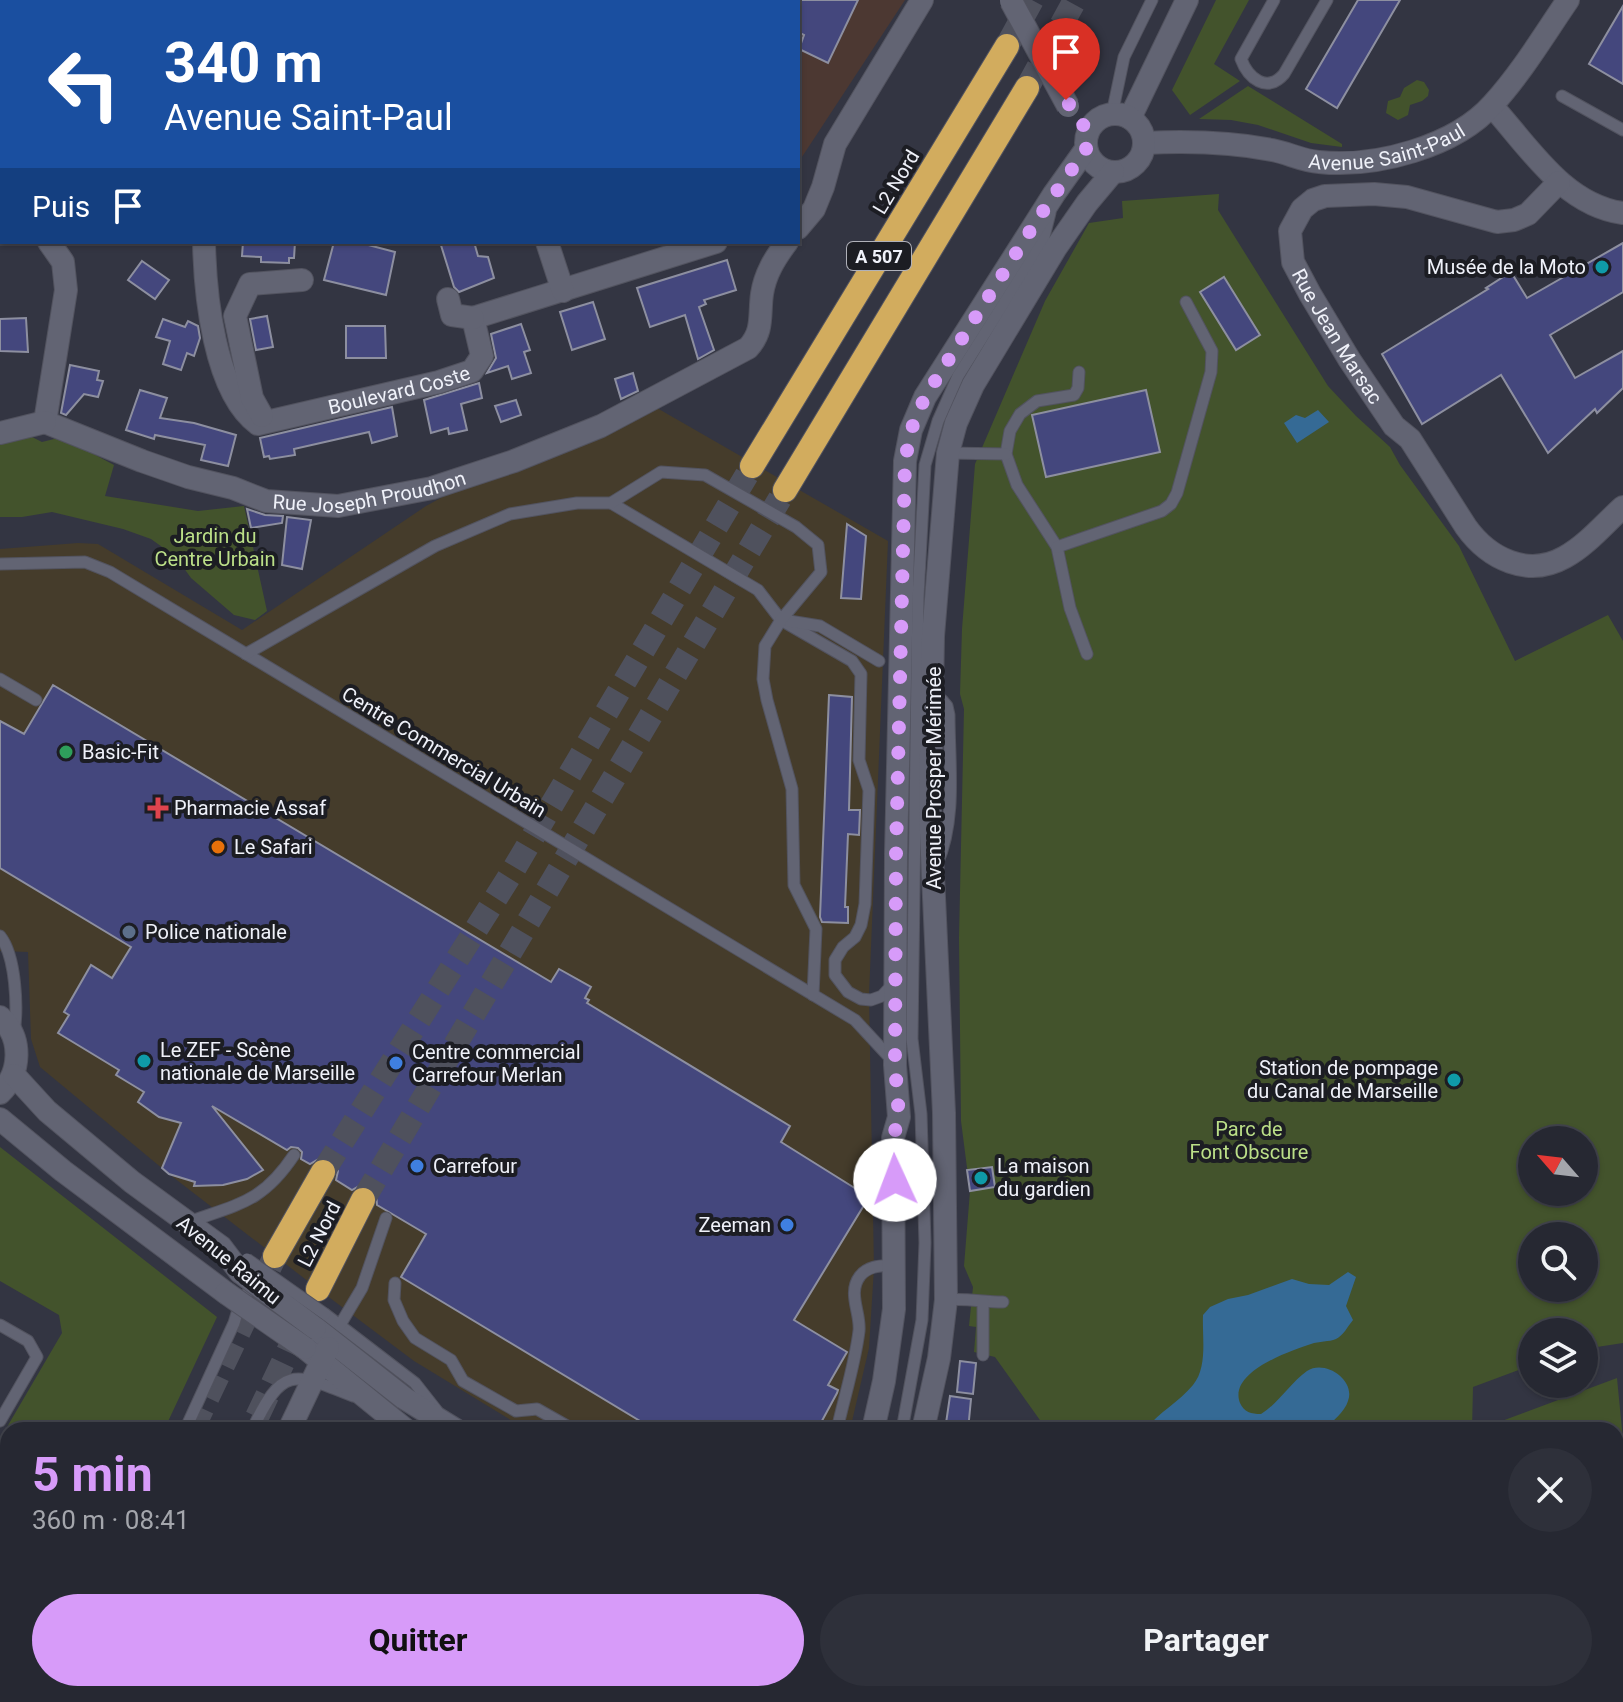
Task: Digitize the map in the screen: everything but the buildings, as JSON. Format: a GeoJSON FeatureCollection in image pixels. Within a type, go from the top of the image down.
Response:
{"type":"FeatureCollection","features":[{"type":"Feature","properties":{"kind":"highway","name":"L2 Nord"},"geometry":{"type":"LineString","coordinates":[[752,466],[1007,46]]}},
{"type":"Feature","properties":{"kind":"highway","name":"A 507"},"geometry":{"type":"LineString","coordinates":[[785,490],[1027,88]]}},
{"type":"Feature","properties":{"kind":"highway","name":"L2 Nord"},"geometry":{"type":"LineString","coordinates":[[275,1256],[323,1172]]}},
{"type":"Feature","properties":{"kind":"highway","name":"L2 Nord"},"geometry":{"type":"LineString","coordinates":[[318,1289],[363,1200]]}},
{"type":"Feature","properties":{"kind":"street"},"geometry":{"type":"LineString","coordinates":[[800,226],[814,209],[835,144],[922,0]]}},
{"type":"Feature","properties":{"kind":"street"},"geometry":{"type":"LineString","coordinates":[[1010,0],[1087,140],[1096,165],[1113,172],[1132,167],[1139,161],[1145,143],[1141,128],[1121,116],[1098,120],[1087,140]]}},
{"type":"Feature","properties":{"kind":"street"},"geometry":{"type":"LineString","coordinates":[[1121,116],[1187,0]]}},
{"type":"Feature","properties":{"kind":"street","name":"Avenue Saint-Paul"},"geometry":{"type":"LineString","coordinates":[[1145,143],[1246,146],[1318,162],[1368,162],[1409,153],[1452,135],[1492,106],[1568,0]]}},
{"type":"Feature","properties":{"kind":"street"},"geometry":{"type":"LineString","coordinates":[[1492,106],[1559,182],[1577,197],[1609,211],[1623,213]]}},
{"type":"Feature","properties":{"kind":"street","name":"Avenue Prosper Mérimée"},"geometry":{"type":"LineString","coordinates":[[875,1422],[894,1309],[893,1138],[899,1117],[895,1065],[895,979],[905,461],[911,430],[925,397],[1087,140]]}},
{"type":"Feature","properties":{"kind":"street","name":"Avenue Prosper Mérimée"},"geometry":{"type":"LineString","coordinates":[[925,1422],[939,1358],[946,1300],[944,1113],[930,811],[933,641],[948,453],[956,423],[973,385],[1055,249],[1113,172]]}},
{"type":"Feature","properties":{"kind":"street","name":"Rue Jean Marsac"},"geometry":{"type":"LineString","coordinates":[[1559,182],[1528,214],[1497,222],[1407,197],[1374,194],[1325,196],[1313,200],[1294,220],[1289,243],[1293,262],[1349,359],[1394,426],[1410,439],[1476,541],[1488,551],[1502,560],[1532,566],[1564,558],[1623,507]]}},
{"type":"Feature","properties":{"kind":"street"},"geometry":{"type":"LineString","coordinates":[[0,433],[45,422],[66,290],[63,262],[50,244]]}},
{"type":"Feature","properties":{"kind":"street"},"geometry":{"type":"LineString","coordinates":[[204,244],[205,287],[215,343],[245,415],[258,424],[266,424],[252,398],[235,316],[250,284],[302,280]]}},
{"type":"Feature","properties":{"kind":"street"},"geometry":{"type":"LineString","coordinates":[[548,244],[563,291]]}},
{"type":"Feature","properties":{"kind":"street"},"geometry":{"type":"LineString","coordinates":[[448,299],[452,315],[473,318],[710,244]]}},
{"type":"Feature","properties":{"kind":"street","name":"Rue Joseph Proudhon"},"geometry":{"type":"LineString","coordinates":[[45,422],[154,465],[266,501],[338,506],[432,488],[514,461],[601,426],[748,348],[761,329],[762,292],[772,262],[786,244]]}},
{"type":"Feature","properties":{"kind":"street","name":"Boulevard Coste"},"geometry":{"type":"LineString","coordinates":[[266,424],[439,382],[472,371],[482,356],[473,318]]}},
{"type":"Feature","properties":{"kind":"street"},"geometry":{"type":"LineString","coordinates":[[0,1017],[14,1038],[17,1050],[14,1075],[0,1093]]}},
{"type":"Feature","properties":{"kind":"street","name":"Avenue Raimu"},"geometry":{"type":"LineString","coordinates":[[14,1075],[47,1111],[132,1182],[243,1265],[260,1286],[321,1342],[376,1405],[396,1422]]}},
{"type":"Feature","properties":{"kind":"street","name":"Avenue Raimu"},"geometry":{"type":"LineString","coordinates":[[0,1119],[63,1171],[233,1298],[321,1342],[444,1422]]}},
{"type":"Feature","properties":{"kind":"street"},"geometry":{"type":"LineString","coordinates":[[292,1422],[321,1342]]}},
{"type":"Feature","properties":{"kind":"lane"},"geometry":{"type":"LineString","coordinates":[[1121,116],[1124,57],[1152,0]]}},
{"type":"Feature","properties":{"kind":"lane"},"geometry":{"type":"LineString","coordinates":[[1274,0],[1241,59],[1252,78],[1266,84],[1277,82],[1284,74],[1327,0]]}},
{"type":"Feature","properties":{"kind":"lane"},"geometry":{"type":"LineString","coordinates":[[1562,96],[1623,130]]}},
{"type":"Feature","properties":{"kind":"lane"},"geometry":{"type":"LineString","coordinates":[[903,1422],[922,1320],[925,1243],[921,1114],[912,1039],[918,597],[925,465],[938,421],[958,376],[1043,241],[1054,194]]}},
{"type":"Feature","properties":{"kind":"lane"},"geometry":{"type":"LineString","coordinates":[[1043,241],[1083,209]]}},
{"type":"Feature","properties":{"kind":"lane"},"geometry":{"type":"LineString","coordinates":[[1057,547],[1162,511],[1171,504],[1177,493],[1211,372],[1212,351],[1186,302]]}},
{"type":"Feature","properties":{"kind":"lane"},"geometry":{"type":"LineString","coordinates":[[1079,372],[1078,388],[1074,395],[1037,401],[1020,414],[1010,431],[1006,454],[1017,485],[1057,547],[1070,608],[1087,654]]}},
{"type":"Feature","properties":{"kind":"lane"},"geometry":{"type":"LineString","coordinates":[[948,453],[1006,454]]}},
{"type":"Feature","properties":{"kind":"lane"},"geometry":{"type":"LineString","coordinates":[[611,503],[661,472],[705,475],[804,533],[818,545],[821,572],[781,620],[765,646],[763,679],[792,789],[794,885],[816,929],[813,995]]}},
{"type":"Feature","properties":{"kind":"lane"},"geometry":{"type":"LineString","coordinates":[[246,654],[435,546],[510,514],[577,503],[611,503],[758,590],[781,620],[852,661],[861,674],[859,760],[869,790],[865,904],[855,937],[843,947],[835,960],[835,975],[848,992],[871,1000],[890,990],[895,979]]}},
{"type":"Feature","properties":{"kind":"lane","name":"Centre Commercial Urbain"},"geometry":{"type":"LineString","coordinates":[[0,564],[85,562],[110,572],[855,1020],[895,1065]]}},
{"type":"Feature","properties":{"kind":"lane"},"geometry":{"type":"LineString","coordinates":[[781,620],[820,626],[879,661]]}},
{"type":"Feature","properties":{"kind":"lane"},"geometry":{"type":"LineString","coordinates":[[0,679],[36,700]]}},
{"type":"Feature","properties":{"kind":"lane"},"geometry":{"type":"LineString","coordinates":[[934,871],[944,847],[949,810],[949,715],[942,700]]}},
{"type":"Feature","properties":{"kind":"lane"},"geometry":{"type":"LineString","coordinates":[[0,936],[11,962],[17,1017],[14,1038]]}},
{"type":"Feature","properties":{"kind":"lane"},"geometry":{"type":"LineString","coordinates":[[185,1223],[251,1199],[264,1191],[278,1178],[294,1155]]}},
{"type":"Feature","properties":{"kind":"lane"},"geometry":{"type":"LineString","coordinates":[[256,1422],[275,1387],[288,1379],[321,1342],[362,1288],[386,1218]]}},
{"type":"Feature","properties":{"kind":"lane"},"geometry":{"type":"LineString","coordinates":[[243,1265],[288,1285],[321,1342]]}},
{"type":"Feature","properties":{"kind":"lane"},"geometry":{"type":"LineString","coordinates":[[839,1422],[859,1331],[854,1298],[856,1284],[861,1275],[875,1266],[895,1265]]}},
{"type":"Feature","properties":{"kind":"lane"},"geometry":{"type":"LineString","coordinates":[[395,1283],[394,1300],[403,1321],[415,1338],[451,1360],[463,1381],[516,1411],[537,1409],[560,1422]]}},
{"type":"Feature","properties":{"kind":"lane"},"geometry":{"type":"LineString","coordinates":[[189,1422],[234,1323],[233,1298],[260,1286],[288,1285]]}},
{"type":"Feature","properties":{"kind":"lane"},"geometry":{"type":"LineString","coordinates":[[946,1300],[972,1298],[983,1302],[1003,1302]]}},
{"type":"Feature","properties":{"kind":"lane"},"geometry":{"type":"LineString","coordinates":[[983,1302],[983,1355]]}},
{"type":"Feature","properties":{"kind":"lane"},"geometry":{"type":"LineString","coordinates":[[0,1325],[28,1341],[37,1357],[0,1421]]}},
{"type":"Feature","properties":{"kind":"shaded area"},"geometry":{"type":"Polygon","coordinates":[[[800,0],[905,0],[800,160],[800,0]]]}},
{"type":"Feature","properties":{"kind":"shaded area"},"geometry":{"type":"Polygon","coordinates":[[[657,408],[888,541],[869,995],[874,1268],[869,1348],[852,1422],[514,1422],[414,1361],[169,1174],[40,1067],[31,1039],[28,952],[0,951],[0,549],[98,544],[242,630],[426,506],[461,487],[523,470],[579,447],[657,408]]]}},
{"type":"Feature","properties":{"kind":"green space"},"geometry":{"type":"Polygon","coordinates":[[[1216,0],[1249,0],[1214,64],[1240,81],[1190,115],[1172,90],[1216,0]]]}},
{"type":"Feature","properties":{"kind":"green space"},"geometry":{"type":"Polygon","coordinates":[[[1417,80],[1424,82],[1429,90],[1428,96],[1410,105],[1408,115],[1398,120],[1386,113],[1388,101],[1400,97],[1404,88],[1417,80]]]}},
{"type":"Feature","properties":{"kind":"green space"},"geometry":{"type":"Polygon","coordinates":[[[1248,86],[1342,144],[1342,147],[1311,143],[1258,125],[1199,119],[1248,86]]]}},
{"type":"Feature","properties":{"kind":"green space","name":"Parc de Font Obscure"},"geometry":{"type":"Polygon","coordinates":[[[1219,194],[1218,210],[1328,386],[1390,447],[1459,546],[1515,661],[1608,615],[1623,641],[1623,1343],[1598,1347],[1598,1318],[1518,1318],[1518,1370],[1473,1387],[1472,1422],[1041,1422],[995,1357],[974,1352],[976,1327],[969,1326],[973,1287],[964,1266],[970,1191],[961,1121],[959,938],[964,709],[960,694],[962,629],[975,464],[1045,301],[1089,223],[1123,218],[1122,201],[1219,194]]]}},
{"type":"Feature","properties":{"kind":"green space","name":"Jardin du Centre Urbain"},"geometry":{"type":"Polygon","coordinates":[[[30,436],[42,442],[62,437],[114,465],[105,496],[198,511],[244,506],[267,611],[255,620],[234,615],[191,578],[176,557],[151,539],[123,529],[52,512],[0,517],[0,442],[30,436]]]}},
{"type":"Feature","properties":{"kind":"green space"},"geometry":{"type":"Polygon","coordinates":[[[0,1147],[217,1317],[168,1422],[10,1422],[62,1333],[59,1315],[0,1281],[0,1147]]]}},
{"type":"Feature","properties":{"kind":"green space"},"geometry":{"type":"Polygon","coordinates":[[[1617,1378],[1621,1422],[1499,1422],[1563,1398],[1598,1398],[1598,1385],[1617,1378]]]}},
{"type":"Feature","properties":{"kind":"water"},"geometry":{"type":"Polygon","coordinates":[[[1318,410],[1329,422],[1297,443],[1284,423],[1296,415],[1305,418],[1318,410]]]}},
{"type":"Feature","properties":{"kind":"water"},"geometry":{"type":"Polygon","coordinates":[[[1348,1272],[1356,1277],[1346,1306],[1353,1320],[1343,1333],[1336,1339],[1301,1347],[1263,1364],[1243,1382],[1239,1392],[1244,1409],[1261,1414],[1307,1371],[1314,1368],[1330,1370],[1343,1379],[1349,1393],[1344,1409],[1332,1422],[1152,1422],[1198,1378],[1203,1352],[1203,1315],[1210,1307],[1292,1279],[1329,1285],[1348,1272]]]}},
{"type":"Feature","properties":{"kind":"tunnel"},"geometry":{"type":"LineString","coordinates":[[1007,46],[1032,0]]}},
{"type":"Feature","properties":{"kind":"tunnel"},"geometry":{"type":"LineString","coordinates":[[1027,88],[1075,0]]}},
{"type":"Feature","properties":{"kind":"tunnel"},"geometry":{"type":"LineString","coordinates":[[323,1172],[511,874],[752,466]]}},
{"type":"Feature","properties":{"kind":"tunnel"},"geometry":{"type":"LineString","coordinates":[[363,1200],[785,490]]}},
{"type":"Feature","properties":{"kind":"tunnel"},"geometry":{"type":"LineString","coordinates":[[196,1422],[275,1256]]}},
{"type":"Feature","properties":{"kind":"tunnel"},"geometry":{"type":"LineString","coordinates":[[257,1417],[303,1320]]}},
{"type":"Feature","properties":{"kind":"place","name":"Musée de la Moto"},"geometry":{"type":"Point","coordinates":[1602,267]}},
{"type":"Feature","properties":{"kind":"place","name":"Basic-Fit"},"geometry":{"type":"Point","coordinates":[66,752]}},
{"type":"Feature","properties":{"kind":"place","name":"Pharmacie Assaf"},"geometry":{"type":"Point","coordinates":[158,808]}},
{"type":"Feature","properties":{"kind":"place","name":"Le Safari"},"geometry":{"type":"Point","coordinates":[218,847]}},
{"type":"Feature","properties":{"kind":"place","name":"Police nationale"},"geometry":{"type":"Point","coordinates":[129,932]}},
{"type":"Feature","properties":{"kind":"place","name":"Le ZEF - Scène nationale de Marseille"},"geometry":{"type":"Point","coordinates":[144,1061]}},
{"type":"Feature","properties":{"kind":"place","name":"Centre commercial Carrefour Merlan"},"geometry":{"type":"Point","coordinates":[396,1063]}},
{"type":"Feature","properties":{"kind":"place","name":"Station de pompage du Canal de Marseille"},"geometry":{"type":"Point","coordinates":[1454,1080]}},
{"type":"Feature","properties":{"kind":"place","name":"Carrefour"},"geometry":{"type":"Point","coordinates":[417,1166]}},
{"type":"Feature","properties":{"kind":"place","name":"La maison du gardien"},"geometry":{"type":"Point","coordinates":[981,1178]}},
{"type":"Feature","properties":{"kind":"place","name":"Zeeman"},"geometry":{"type":"Point","coordinates":[787,1225]}},
{"type":"Feature","properties":{"kind":"route"},"geometry":{"type":"LineString","coordinates":[[895,1180],[893,1138],[899,1117],[895,1065],[896,854],[905,461],[911,430],[925,397],[1086,149],[1088,132],[1066,100]]}}]}
